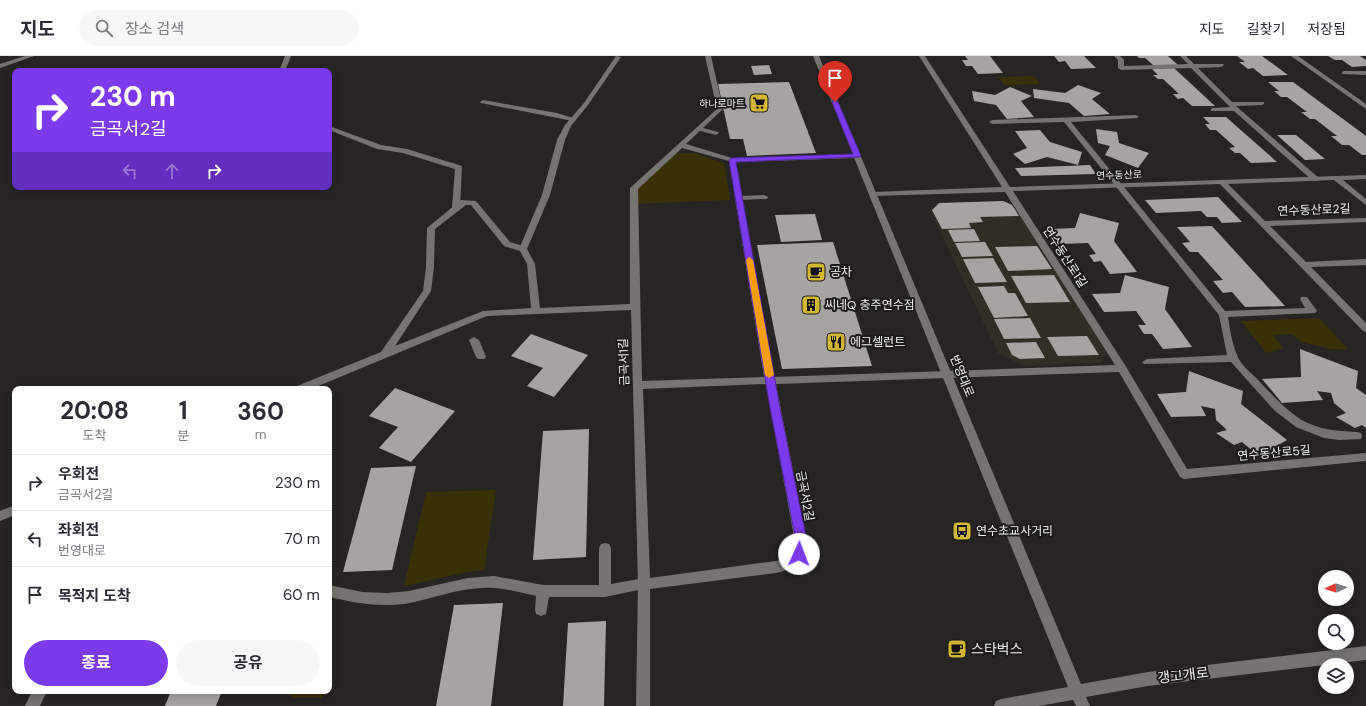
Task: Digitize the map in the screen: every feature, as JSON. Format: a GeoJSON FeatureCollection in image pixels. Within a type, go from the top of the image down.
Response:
{"type":"FeatureCollection","features":[{"type":"Feature","properties":{"kind":"street"},"geometry":{"type":"LineString","coordinates":[[0,66],[31,56]]}},
{"type":"Feature","properties":{"kind":"street"},"geometry":{"type":"LineString","coordinates":[[283,68],[288,56]]}},
{"type":"Feature","properties":{"kind":"street","name":"금곡서1길"},"geometry":{"type":"LineString","coordinates":[[643,706],[644,584],[635,307],[634,188],[720,109],[708,56]]}},
{"type":"Feature","properties":{"kind":"street","name":"번영대로"},"geometry":{"type":"LineString","coordinates":[[816,56],[1083,706]]}},
{"type":"Feature","properties":{"kind":"street","name":"연수동산로1길"},"geometry":{"type":"LineString","coordinates":[[922,56],[1122,368],[1184,474]]}},
{"type":"Feature","properties":{"kind":"street"},"geometry":{"type":"LineString","coordinates":[[1116,56],[1121,60],[1121,68],[1221,65]]}},
{"type":"Feature","properties":{"kind":"street"},"geometry":{"type":"LineString","coordinates":[[1183,56],[1230,104],[1316,179]]}},
{"type":"Feature","properties":{"kind":"street"},"geometry":{"type":"LineString","coordinates":[[1294,56],[1366,107]]}},
{"type":"Feature","properties":{"kind":"street"},"geometry":{"type":"LineString","coordinates":[[523,249],[546,195],[561,140],[573,119],[586,104],[618,57]]}},
{"type":"Feature","properties":{"kind":"street"},"geometry":{"type":"LineString","coordinates":[[1344,74],[1366,73]]}},
{"type":"Feature","properties":{"kind":"street"},"geometry":{"type":"LineString","coordinates":[[483,102],[573,119]]}},
{"type":"Feature","properties":{"kind":"street"},"geometry":{"type":"LineString","coordinates":[[1230,104],[1262,103]]}},
{"type":"Feature","properties":{"kind":"street"},"geometry":{"type":"LineString","coordinates":[[1213,110],[1236,109]]}},
{"type":"Feature","properties":{"kind":"street"},"geometry":{"type":"LineString","coordinates":[[992,122],[1136,117]]}},
{"type":"Feature","properties":{"kind":"street"},"geometry":{"type":"LineString","coordinates":[[1066,120],[1223,314],[1233,358],[1275,404],[1292,420],[1314,432],[1338,436],[1357,436]]}},
{"type":"Feature","properties":{"kind":"street"},"geometry":{"type":"LineString","coordinates":[[332,129],[380,147],[404,151],[459,168],[456,208]]}},
{"type":"Feature","properties":{"kind":"street"},"geometry":{"type":"LineString","coordinates":[[699,129],[716,133]]}},
{"type":"Feature","properties":{"kind":"street"},"geometry":{"type":"LineString","coordinates":[[681,145],[732,160],[858,156]]}},
{"type":"Feature","properties":{"kind":"street","name":"금곡서2길"},"geometry":{"type":"LineString","coordinates":[[332,592],[362,598],[387,599],[409,597],[468,584],[494,582],[543,591],[605,591],[644,584],[776,567],[789,564],[799,554],[800,536],[770,380],[732,160]]}},
{"type":"Feature","properties":{"kind":"street","name":"연수동산로"},"geometry":{"type":"LineString","coordinates":[[873,194],[1366,177]]}},
{"type":"Feature","properties":{"kind":"street"},"geometry":{"type":"LineString","coordinates":[[1336,178],[1366,203]]}},
{"type":"Feature","properties":{"kind":"street","name":"연수동산로2길"},"geometry":{"type":"LineString","coordinates":[[1222,182],[1366,329]]}},
{"type":"Feature","properties":{"kind":"street"},"geometry":{"type":"LineString","coordinates":[[739,198],[764,197]]}},
{"type":"Feature","properties":{"kind":"street"},"geometry":{"type":"LineString","coordinates":[[385,354],[427,291],[431,228],[464,202],[473,203],[507,244],[523,249],[532,264],[536,311]]}},
{"type":"Feature","properties":{"kind":"street","name":"연수동산로2길"},"geometry":{"type":"LineString","coordinates":[[1263,224],[1366,220]]}},
{"type":"Feature","properties":{"kind":"street"},"geometry":{"type":"LineString","coordinates":[[1303,265],[1366,262]]}},
{"type":"Feature","properties":{"kind":"street"},"geometry":{"type":"LineString","coordinates":[[1223,314],[1312,311],[1304,299]]}},
{"type":"Feature","properties":{"kind":"street"},"geometry":{"type":"LineString","coordinates":[[308,386],[486,313],[635,307]]}},
{"type":"Feature","properties":{"kind":"street"},"geometry":{"type":"LineString","coordinates":[[474,340],[481,357]]}},
{"type":"Feature","properties":{"kind":"street"},"geometry":{"type":"LineString","coordinates":[[1147,362],[1233,358]]}},
{"type":"Feature","properties":{"kind":"street"},"geometry":{"type":"LineString","coordinates":[[638,385],[1122,368]]}},
{"type":"Feature","properties":{"kind":"street","name":"연수동산로5길"},"geometry":{"type":"LineString","coordinates":[[1184,474],[1366,457]]}},
{"type":"Feature","properties":{"kind":"street"},"geometry":{"type":"LineString","coordinates":[[0,516],[12,511]]}},
{"type":"Feature","properties":{"kind":"street"},"geometry":{"type":"LineString","coordinates":[[605,548],[605,591]]}},
{"type":"Feature","properties":{"kind":"street"},"geometry":{"type":"LineString","coordinates":[[541,610],[543,591]]}},
{"type":"Feature","properties":{"kind":"street","name":"갱고개로"},"geometry":{"type":"LineString","coordinates":[[1001,706],[1148,679],[1366,653]]}},
{"type":"Feature","properties":{"kind":"street"},"geometry":{"type":"LineString","coordinates":[[32,706],[38,694]]}},
{"type":"Feature","properties":{"kind":"shaded area"},"geometry":{"type":"Polygon","coordinates":[[[1034,76],[1041,84],[1005,85],[998,77],[1034,76]]]}},
{"type":"Feature","properties":{"kind":"shaded area"},"geometry":{"type":"Polygon","coordinates":[[[673,153],[694,153],[724,163],[730,200],[634,204],[634,188],[673,153]]]}},
{"type":"Feature","properties":{"kind":"shaded area"},"geometry":{"type":"Polygon","coordinates":[[[1005,201],[1015,205],[1107,354],[1100,363],[1024,366],[998,353],[930,210],[939,203],[1005,201]]]}},
{"type":"Feature","properties":{"kind":"shaded area"},"geometry":{"type":"Polygon","coordinates":[[[1319,318],[1348,349],[1331,349],[1301,342],[1292,334],[1273,335],[1283,348],[1266,353],[1241,321],[1319,318]]]}},
{"type":"Feature","properties":{"kind":"shaded area"},"geometry":{"type":"Polygon","coordinates":[[[496,490],[484,570],[462,573],[404,586],[426,492],[496,490]]]}},
{"type":"Feature","properties":{"kind":"shaded area"},"geometry":{"type":"Polygon","coordinates":[[[288,694],[323,694],[322,698],[294,698],[288,694]]]}},
{"type":"Feature","properties":{"kind":"building"},"geometry":{"type":"Polygon","coordinates":[[[965,56],[990,56],[1003,73],[978,74],[972,66],[966,66],[962,60],[968,60],[965,56]]]}},
{"type":"Feature","properties":{"kind":"building"},"geometry":{"type":"Polygon","coordinates":[[[1054,56],[1084,56],[1096,68],[1071,69],[1065,61],[1059,62],[1054,56]]]}},
{"type":"Feature","properties":{"kind":"building"},"geometry":{"type":"Polygon","coordinates":[[[1137,56],[1168,56],[1178,65],[1153,65],[1145,58],[1139,58],[1137,56]]]}},
{"type":"Feature","properties":{"kind":"building"},"geometry":{"type":"Polygon","coordinates":[[[1237,56],[1262,56],[1288,75],[1263,76],[1253,68],[1248,69],[1239,62],[1245,62],[1237,56]]]}},
{"type":"Feature","properties":{"kind":"building"},"geometry":{"type":"Polygon","coordinates":[[[1328,56],[1360,56],[1366,60],[1366,66],[1352,67],[1342,60],[1335,60],[1328,56]]]}},
{"type":"Feature","properties":{"kind":"building"},"geometry":{"type":"Polygon","coordinates":[[[769,65],[772,74],[754,75],[751,66],[769,65]]]}},
{"type":"Feature","properties":{"kind":"building"},"geometry":{"type":"Polygon","coordinates":[[[1174,68],[1215,106],[1192,106],[1183,98],[1178,99],[1173,94],[1179,94],[1163,79],[1158,79],[1153,75],[1158,75],[1152,69],[1174,68]]]}},
{"type":"Feature","properties":{"kind":"building"},"geometry":{"type":"Polygon","coordinates":[[[789,82],[816,153],[747,156],[743,139],[730,139],[718,84],[789,82]]]}},
{"type":"Feature","properties":{"kind":"building"},"geometry":{"type":"Polygon","coordinates":[[[1268,82],[1293,82],[1366,136],[1366,155],[1362,155],[1349,145],[1342,145],[1331,136],[1337,136],[1315,119],[1310,119],[1301,112],[1307,112],[1287,97],[1281,97],[1274,91],[1279,91],[1268,82]]]}},
{"type":"Feature","properties":{"kind":"building"},"geometry":{"type":"Polygon","coordinates":[[[1078,85],[1101,93],[1092,99],[1110,114],[1084,116],[1069,103],[1034,98],[1033,89],[1065,93],[1078,85]]]}},
{"type":"Feature","properties":{"kind":"building"},"geometry":{"type":"Polygon","coordinates":[[[1010,87],[1032,96],[1021,101],[1034,117],[1007,119],[996,105],[974,101],[972,91],[995,95],[1010,87]]]}},
{"type":"Feature","properties":{"kind":"building"},"geometry":{"type":"Polygon","coordinates":[[[1203,117],[1226,117],[1277,162],[1251,163],[1240,153],[1235,153],[1229,148],[1235,147],[1216,130],[1210,130],[1205,124],[1210,124],[1203,117]]]}},
{"type":"Feature","properties":{"kind":"building"},"geometry":{"type":"Polygon","coordinates":[[[1096,129],[1117,132],[1119,143],[1149,153],[1138,168],[1105,155],[1110,146],[1098,143],[1096,129]]]}},
{"type":"Feature","properties":{"kind":"building"},"geometry":{"type":"Polygon","coordinates":[[[1040,130],[1050,142],[1082,152],[1078,165],[1047,157],[1025,164],[1013,154],[1027,148],[1015,131],[1040,130]]]}},
{"type":"Feature","properties":{"kind":"building"},"geometry":{"type":"Polygon","coordinates":[[[1277,135],[1296,135],[1325,159],[1305,160],[1277,135]]]}},
{"type":"Feature","properties":{"kind":"building"},"geometry":{"type":"Polygon","coordinates":[[[1090,165],[1096,174],[1021,176],[1015,168],[1090,165]]]}},
{"type":"Feature","properties":{"kind":"building"},"geometry":{"type":"Polygon","coordinates":[[[1218,197],[1242,222],[1222,223],[1217,217],[1207,217],[1201,211],[1156,213],[1145,200],[1218,197]]]}},
{"type":"Feature","properties":{"kind":"building"},"geometry":{"type":"Polygon","coordinates":[[[1003,201],[1012,205],[1019,216],[980,217],[983,222],[969,223],[971,228],[942,229],[932,210],[939,203],[1003,201]]]}},
{"type":"Feature","properties":{"kind":"building"},"geometry":{"type":"Polygon","coordinates":[[[1080,213],[1119,223],[1114,241],[1137,272],[1110,274],[1101,261],[1094,262],[1089,255],[1096,254],[1088,243],[1060,244],[1051,229],[1075,228],[1080,213]]]}},
{"type":"Feature","properties":{"kind":"building"},"geometry":{"type":"Polygon","coordinates":[[[815,214],[822,240],[781,242],[775,215],[815,214]]]}},
{"type":"Feature","properties":{"kind":"building"},"geometry":{"type":"Polygon","coordinates":[[[1212,226],[1285,306],[1245,307],[1232,292],[1223,293],[1213,281],[1223,280],[1198,252],[1190,252],[1182,243],[1190,242],[1177,227],[1212,226]]]}},
{"type":"Feature","properties":{"kind":"building"},"geometry":{"type":"Polygon","coordinates":[[[974,229],[980,241],[954,242],[948,230],[974,229]]]}},
{"type":"Feature","properties":{"kind":"building","name":"씨네Q 충주연수점"},"geometry":{"type":"Polygon","coordinates":[[[833,242],[872,366],[782,369],[757,245],[833,242]]]}},
{"type":"Feature","properties":{"kind":"building"},"geometry":{"type":"Polygon","coordinates":[[[985,242],[993,256],[962,257],[955,243],[985,242]]]}},
{"type":"Feature","properties":{"kind":"building"},"geometry":{"type":"Polygon","coordinates":[[[1037,246],[1052,269],[1008,271],[995,247],[1037,246]]]}},
{"type":"Feature","properties":{"kind":"building"},"geometry":{"type":"Polygon","coordinates":[[[993,258],[1007,282],[975,283],[963,259],[993,258]]]}},
{"type":"Feature","properties":{"kind":"building"},"geometry":{"type":"Polygon","coordinates":[[[1054,275],[1070,302],[1026,303],[1011,276],[1054,275]]]}},
{"type":"Feature","properties":{"kind":"building"},"geometry":{"type":"Polygon","coordinates":[[[1125,275],[1169,287],[1165,309],[1192,347],[1163,349],[1152,334],[1144,334],[1138,325],[1146,325],[1136,311],[1104,312],[1092,294],[1120,293],[1125,275]]]}},
{"type":"Feature","properties":{"kind":"building"},"geometry":{"type":"Polygon","coordinates":[[[1004,286],[1008,293],[1015,293],[1028,316],[994,318],[978,287],[1004,286]]]}},
{"type":"Feature","properties":{"kind":"building"},"geometry":{"type":"Polygon","coordinates":[[[1030,318],[1041,338],[1004,339],[994,319],[1030,318]]]}},
{"type":"Feature","properties":{"kind":"building"},"geometry":{"type":"Polygon","coordinates":[[[531,334],[588,355],[554,397],[527,386],[543,368],[511,356],[531,334]]]}},
{"type":"Feature","properties":{"kind":"building"},"geometry":{"type":"Polygon","coordinates":[[[1087,336],[1099,355],[1058,356],[1047,337],[1087,336]]]}},
{"type":"Feature","properties":{"kind":"building"},"geometry":{"type":"Polygon","coordinates":[[[1036,342],[1045,358],[1020,359],[1012,355],[1006,343],[1036,342]]]}},
{"type":"Feature","properties":{"kind":"building"},"geometry":{"type":"Polygon","coordinates":[[[1300,349],[1358,371],[1356,388],[1366,395],[1366,428],[1362,425],[1355,428],[1336,417],[1346,413],[1334,403],[1331,393],[1317,391],[1323,400],[1282,403],[1262,379],[1301,377],[1300,349]]]}},
{"type":"Feature","properties":{"kind":"building"},"geometry":{"type":"Polygon","coordinates":[[[1189,371],[1243,391],[1241,404],[1287,440],[1259,456],[1242,442],[1234,445],[1216,433],[1227,430],[1216,420],[1215,409],[1201,406],[1206,416],[1171,417],[1157,394],[1186,392],[1189,371]]]}},
{"type":"Feature","properties":{"kind":"building"},"geometry":{"type":"Polygon","coordinates":[[[395,388],[455,411],[411,462],[379,448],[398,427],[369,416],[395,388]]]}},
{"type":"Feature","properties":{"kind":"building"},"geometry":{"type":"Polygon","coordinates":[[[589,429],[586,557],[533,560],[543,431],[589,429]]]}},
{"type":"Feature","properties":{"kind":"building"},"geometry":{"type":"Polygon","coordinates":[[[416,466],[392,570],[343,572],[371,468],[416,466]]]}},
{"type":"Feature","properties":{"kind":"building"},"geometry":{"type":"Polygon","coordinates":[[[503,603],[491,706],[436,706],[454,605],[503,603]]]}},
{"type":"Feature","properties":{"kind":"building"},"geometry":{"type":"Polygon","coordinates":[[[606,621],[604,706],[563,706],[568,623],[606,621]]]}},
{"type":"Feature","properties":{"kind":"building"},"geometry":{"type":"Polygon","coordinates":[[[170,694],[221,694],[216,706],[165,706],[170,694]]]}},
{"type":"Feature","properties":{"kind":"slow traffic"},"geometry":{"type":"LineString","coordinates":[[749,260],[769,375]]}},
{"type":"Feature","properties":{"kind":"place","name":"하나로마트"},"geometry":{"type":"Point","coordinates":[759,103]}},
{"type":"Feature","properties":{"kind":"place","name":"공차"},"geometry":{"type":"Point","coordinates":[816,272]}},
{"type":"Feature","properties":{"kind":"place","name":"씨네Q 충주연수점"},"geometry":{"type":"Point","coordinates":[811,305]}},
{"type":"Feature","properties":{"kind":"place","name":"에그셀런트"},"geometry":{"type":"Point","coordinates":[836,342]}},
{"type":"Feature","properties":{"kind":"place","name":"연수초교사거리"},"geometry":{"type":"Point","coordinates":[962,531]}},
{"type":"Feature","properties":{"kind":"place","name":"스타벅스"},"geometry":{"type":"Point","coordinates":[957,649]}},
{"type":"Feature","properties":{"kind":"route"},"geometry":{"type":"LineString","coordinates":[[799,554],[801,546],[800,536],[775,408],[732,160],[858,156],[835,102]]}}]}
